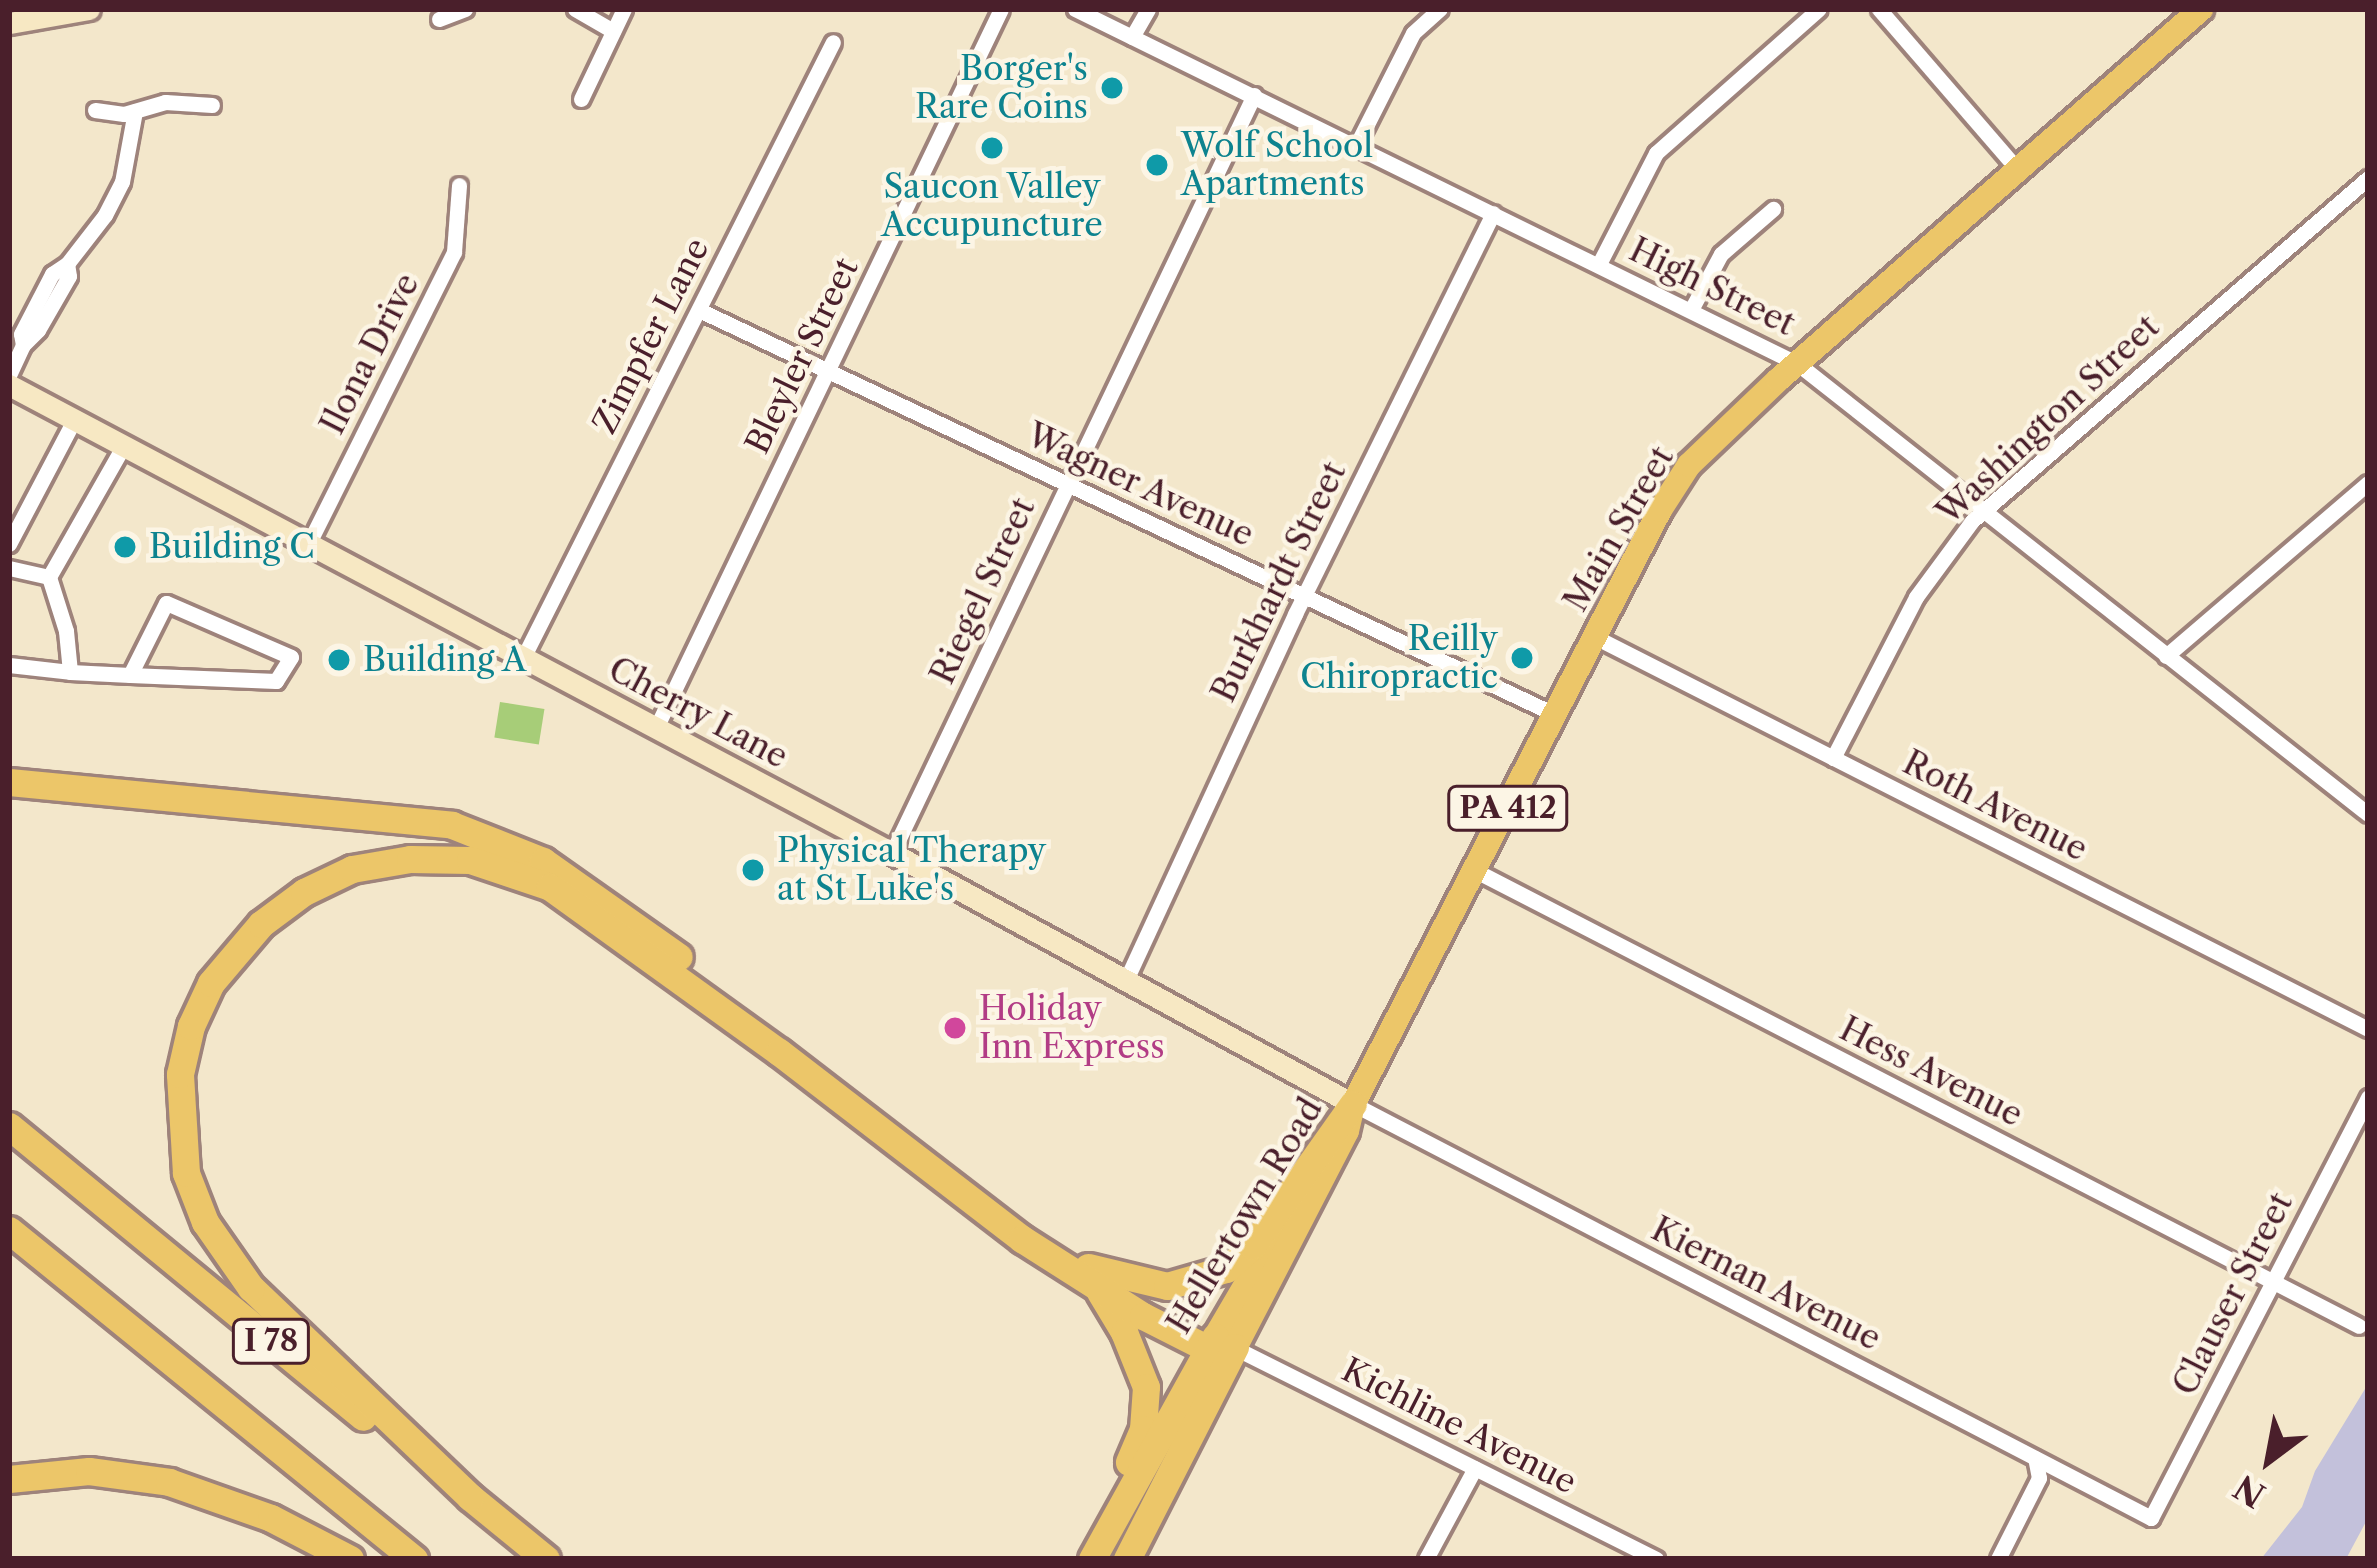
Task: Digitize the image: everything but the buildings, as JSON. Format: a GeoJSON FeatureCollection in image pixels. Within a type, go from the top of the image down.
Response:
{"type":"FeatureCollection","features":[{"type":"Feature","properties":{"kind":"highway"},"geometry":{"type":"LineString","coordinates":[[9,782],[435,822],[523,851],[599,896],[1093,1278],[1124,1332],[1146,1387],[1143,1429],[1113,1521]]}},
{"type":"Feature","properties":{"kind":"highway"},"geometry":{"type":"LineString","coordinates":[[546,1559],[470,1496],[251,1288],[205,1222],[186,1173],[180,1074],[200,1004],[244,940],[321,883],[380,863],[448,858],[512,871],[550,887],[779,1052],[1022,1239],[1221,1348]]}},
{"type":"Feature","properties":{"kind":"highway"},"geometry":{"type":"LineString","coordinates":[[1093,1278],[1167,1286],[1226,1269],[1252,1246],[1353,1104]]}},
{"type":"Feature","properties":{"kind":"highway","name":"I 78"},"geometry":{"type":"LineString","coordinates":[[9,1126],[532,1559]]}},
{"type":"Feature","properties":{"kind":"highway","name":"I 78"},"geometry":{"type":"LineString","coordinates":[[9,1230],[414,1559]]}},
{"type":"Feature","properties":{"kind":"highway","name":"Hellertown Road"},"geometry":{"type":"LineString","coordinates":[[1093,1559],[1221,1348]]}},
{"type":"Feature","properties":{"kind":"highway","name":"Hellertown Road"},"geometry":{"type":"LineString","coordinates":[[1127,1559],[1221,1348]]}},
{"type":"Feature","properties":{"kind":"highway"},"geometry":{"type":"LineString","coordinates":[[9,1479],[89,1472],[169,1482],[272,1518],[350,1559]]}},
{"type":"Feature","properties":{"kind":"main road","name":"Main Street"},"geometry":{"type":"LineString","coordinates":[[1353,1104],[1689,465],[2201,9]]}},
{"type":"Feature","properties":{"kind":"main road","name":"Hellertown Road"},"geometry":{"type":"LineString","coordinates":[[1221,1348],[1353,1104]]}},
{"type":"Feature","properties":{"kind":"street"},"geometry":{"type":"LineString","coordinates":[[9,23],[89,9]]}},
{"type":"Feature","properties":{"kind":"street"},"geometry":{"type":"LineString","coordinates":[[439,20],[465,9]]}},
{"type":"Feature","properties":{"kind":"street"},"geometry":{"type":"LineString","coordinates":[[575,9],[614,31]]}},
{"type":"Feature","properties":{"kind":"street"},"geometry":{"type":"LineString","coordinates":[[581,98],[624,9]]}},
{"type":"Feature","properties":{"kind":"street","name":"Bleyler Street"},"geometry":{"type":"LineString","coordinates":[[656,728],[1001,9]]}},
{"type":"Feature","properties":{"kind":"street","name":"High Street"},"geometry":{"type":"LineString","coordinates":[[1075,9],[1798,364],[2361,809]]}},
{"type":"Feature","properties":{"kind":"street"},"geometry":{"type":"LineString","coordinates":[[1132,37],[1148,9]]}},
{"type":"Feature","properties":{"kind":"street"},"geometry":{"type":"LineString","coordinates":[[1358,144],[1412,33],[1440,9]]}},
{"type":"Feature","properties":{"kind":"street"},"geometry":{"type":"LineString","coordinates":[[1599,264],[1656,153],[1819,9]]}},
{"type":"Feature","properties":{"kind":"street"},"geometry":{"type":"LineString","coordinates":[[1879,9],[2018,170]]}},
{"type":"Feature","properties":{"kind":"street","name":"Zimpfer Lane"},"geometry":{"type":"LineString","coordinates":[[524,656],[832,42]]}},
{"type":"Feature","properties":{"kind":"street","name":"Riegel Street"},"geometry":{"type":"LineString","coordinates":[[892,853],[1254,95]]}},
{"type":"Feature","properties":{"kind":"street"},"geometry":{"type":"LineString","coordinates":[[94,110],[135,111],[165,101],[212,105]]}},
{"type":"Feature","properties":{"kind":"street"},"geometry":{"type":"LineString","coordinates":[[9,376],[23,345],[38,330],[68,277],[67,264],[122,182],[135,111]]}},
{"type":"Feature","properties":{"kind":"street","name":"Washington Street"},"geometry":{"type":"LineString","coordinates":[[1833,758],[1916,597],[1981,512],[2368,178]]}},
{"type":"Feature","properties":{"kind":"street","name":"Ilona Drive"},"geometry":{"type":"LineString","coordinates":[[309,543],[454,252],[459,185]]}},
{"type":"Feature","properties":{"kind":"street"},"geometry":{"type":"LineString","coordinates":[[1692,308],[1721,254],[1773,209]]}},
{"type":"Feature","properties":{"kind":"street","name":"Burkhardt Street"},"geometry":{"type":"LineString","coordinates":[[1126,980],[1304,595],[1493,213]]}},
{"type":"Feature","properties":{"kind":"street","name":"Wagner Avenue"},"geometry":{"type":"LineString","coordinates":[[699,310],[1556,715]]}},
{"type":"Feature","properties":{"kind":"street","name":"Cherry Lane"},"geometry":{"type":"LineString","coordinates":[[9,386],[524,656],[1353,1104]]}},
{"type":"Feature","properties":{"kind":"street"},"geometry":{"type":"LineString","coordinates":[[9,544],[74,420]]}},
{"type":"Feature","properties":{"kind":"street"},"geometry":{"type":"LineString","coordinates":[[70,672],[66,631],[49,577],[124,445]]}},
{"type":"Feature","properties":{"kind":"street"},"geometry":{"type":"LineString","coordinates":[[2166,656],[2368,484]]}},
{"type":"Feature","properties":{"kind":"street"},"geometry":{"type":"LineString","coordinates":[[9,568],[49,577]]}},
{"type":"Feature","properties":{"kind":"street"},"geometry":{"type":"LineString","coordinates":[[9,665],[70,672],[130,675],[276,681],[291,656],[166,603],[130,675]]}},
{"type":"Feature","properties":{"kind":"street","name":"Roth Avenue"},"geometry":{"type":"LineString","coordinates":[[1595,637],[2368,1029]]}},
{"type":"Feature","properties":{"kind":"street"},"geometry":{"type":"LineString","coordinates":[[2361,809],[2368,791]]}},
{"type":"Feature","properties":{"kind":"street","name":"Hess Avenue"},"geometry":{"type":"LineString","coordinates":[[1476,871],[2359,1326]]}},
{"type":"Feature","properties":{"kind":"street","name":"Clauser Street"},"geometry":{"type":"LineString","coordinates":[[2151,1518],[2368,1097]]}},
{"type":"Feature","properties":{"kind":"street","name":"Kiernan Avenue"},"geometry":{"type":"LineString","coordinates":[[1353,1104],[2151,1518]]}},
{"type":"Feature","properties":{"kind":"street","name":"Kichline Avenue"},"geometry":{"type":"LineString","coordinates":[[1221,1348],[1656,1559]]}},
{"type":"Feature","properties":{"kind":"street"},"geometry":{"type":"LineString","coordinates":[[1998,1559],[2039,1478],[2035,1458]]}},
{"type":"Feature","properties":{"kind":"street"},"geometry":{"type":"LineString","coordinates":[[1426,1559],[1475,1468]]}},
{"type":"Feature","properties":{"kind":"shaded area"},"geometry":{"type":"Polygon","coordinates":[[[2368,1384],[2368,1518],[2346,1559],[2261,1559],[2302,1507],[2315,1471],[2368,1384]]]}},
{"type":"Feature","properties":{"kind":"green space"},"geometry":{"type":"Polygon","coordinates":[[[500,702],[544,709],[539,745],[494,738],[500,702]]]}},
{"type":"Feature","properties":{"kind":"place","name":"Borger's Rare Coins"},"geometry":{"type":"Point","coordinates":[1112,88]}},
{"type":"Feature","properties":{"kind":"place","name":"Saucon Valley Accupuncture"},"geometry":{"type":"Point","coordinates":[992,148]}},
{"type":"Feature","properties":{"kind":"place","name":"Wolf School Apartments"},"geometry":{"type":"Point","coordinates":[1157,165]}},
{"type":"Feature","properties":{"kind":"place","name":"Building C"},"geometry":{"type":"Point","coordinates":[125,547]}},
{"type":"Feature","properties":{"kind":"place","name":"Reilly Chiropractic"},"geometry":{"type":"Point","coordinates":[1522,658]}},
{"type":"Feature","properties":{"kind":"place","name":"Building A"},"geometry":{"type":"Point","coordinates":[339,660]}},
{"type":"Feature","properties":{"kind":"place","name":"Physical Therapy at St Luke's"},"geometry":{"type":"Point","coordinates":[753,870]}},
{"type":"Feature","properties":{"kind":"place","name":"Holiday Inn Express"},"geometry":{"type":"Point","coordinates":[955,1028]}}]}
